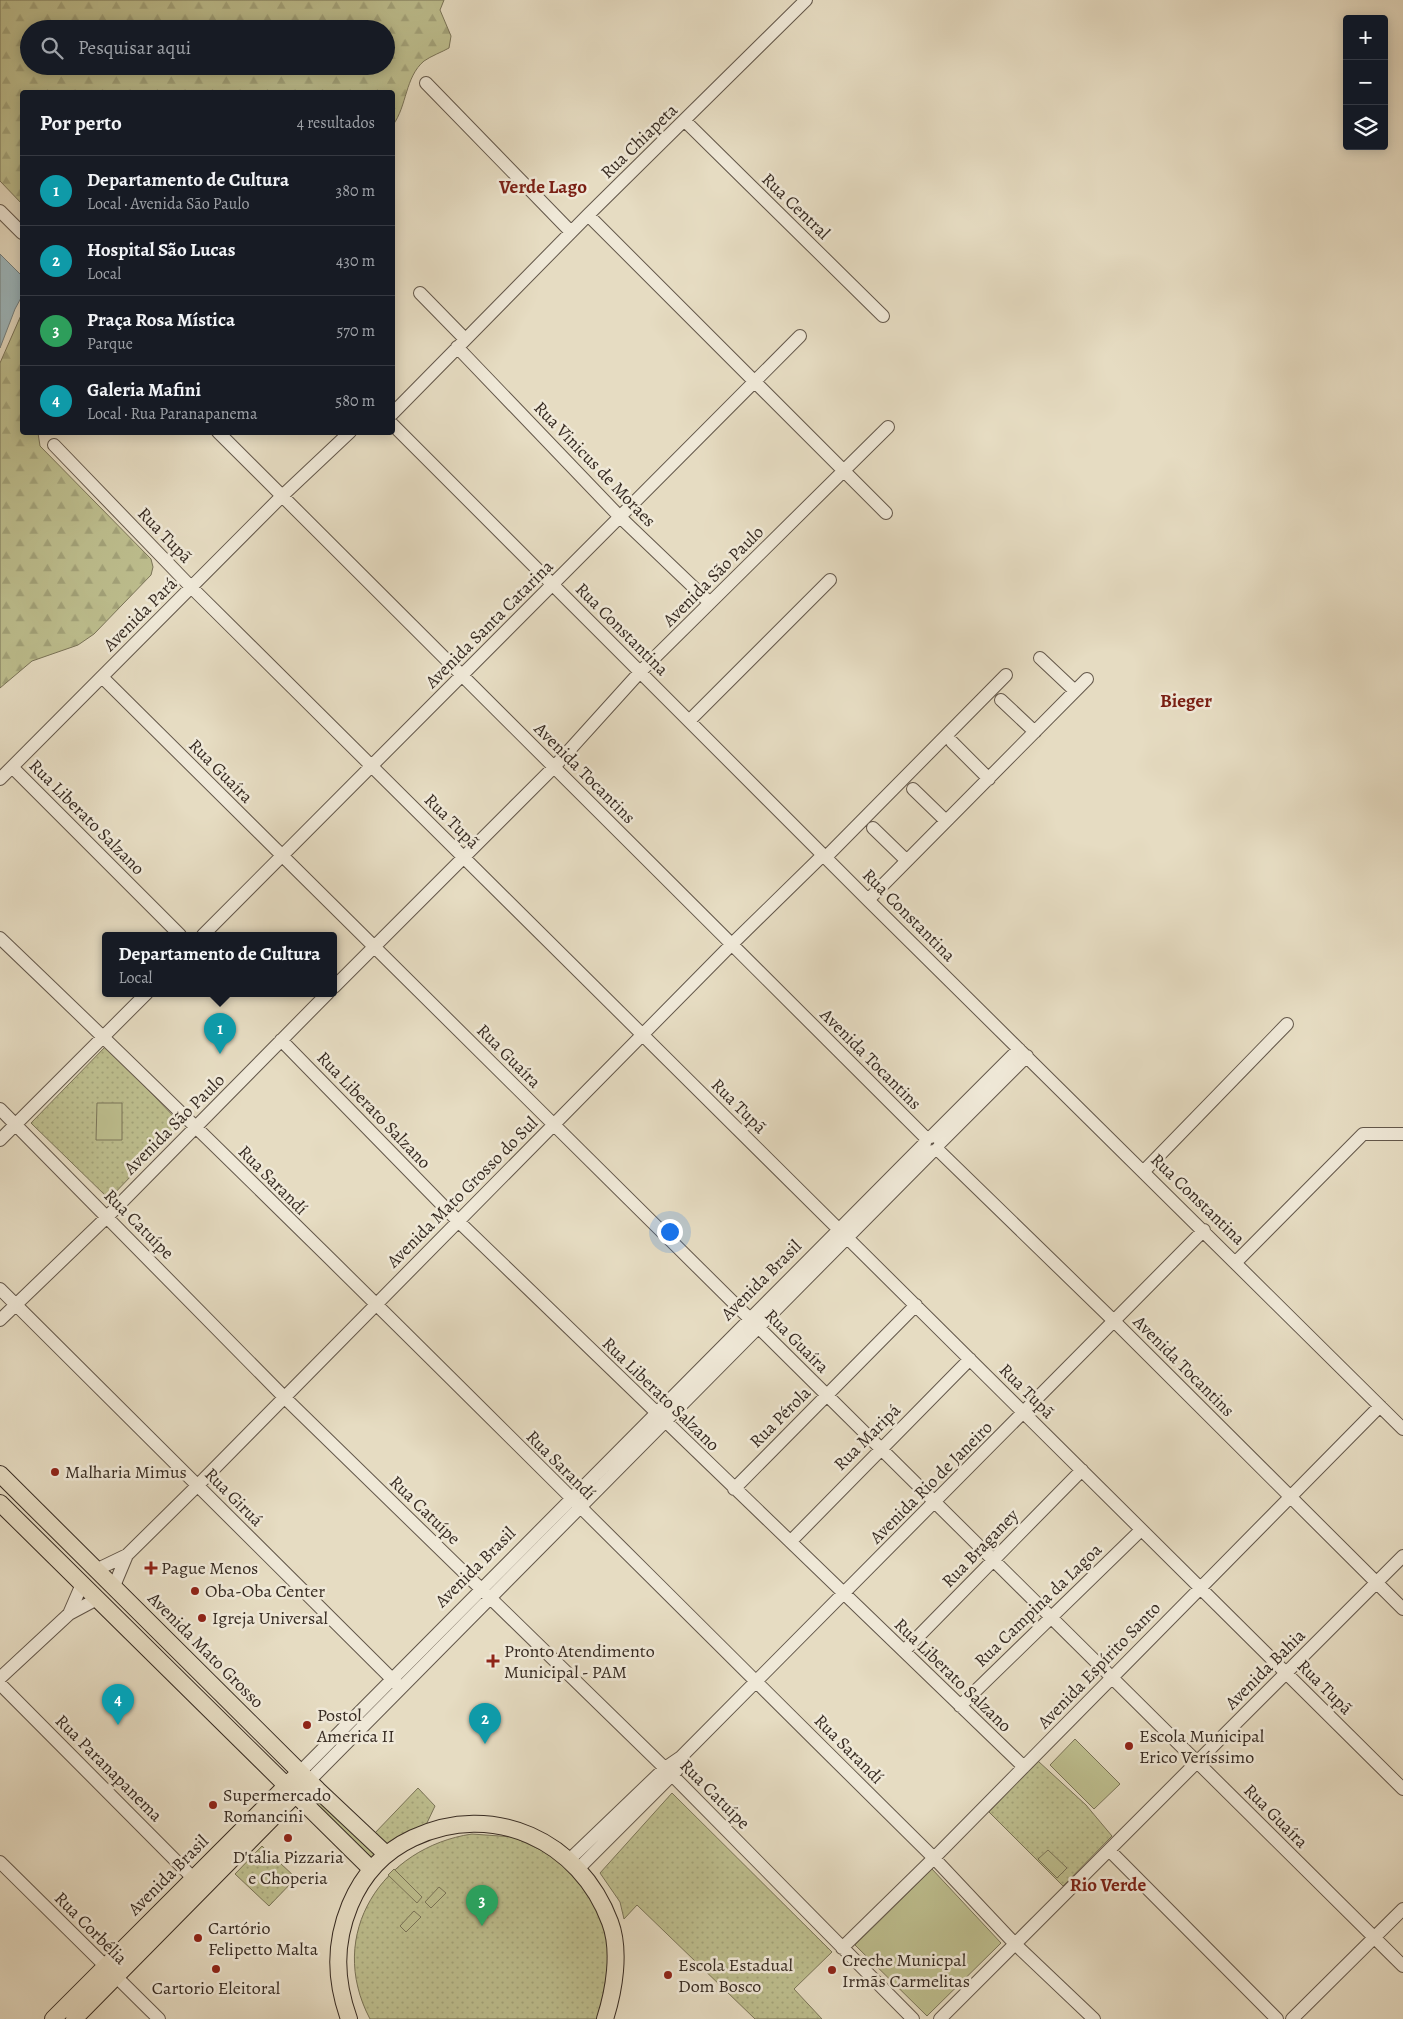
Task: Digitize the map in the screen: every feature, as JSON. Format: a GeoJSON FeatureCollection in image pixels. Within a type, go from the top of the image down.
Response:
{"type":"FeatureCollection","features":[{"type":"Feature","properties":{"kind":"main road","name":"Avenida Mato Grosso"},"geometry":{"type":"LineString","coordinates":[[0,1474],[386,1854]]}},
{"type":"Feature","properties":{"kind":"main road"},"geometry":{"type":"LineString","coordinates":[[0,1503],[371,1869]]}},
{"type":"Feature","properties":{"kind":"main road","name":"Avenida Brasil"},"geometry":{"type":"LineString","coordinates":[[54,2019],[111,1972],[305,1776]]}},
{"type":"Feature","properties":{"kind":"main road","name":"Avenida Brasil"},"geometry":{"type":"LineString","coordinates":[[74,2019],[111,1972],[193,1878],[292,1789]]}},
{"type":"Feature","properties":{"kind":"main road"},"geometry":{"type":"LineString","coordinates":[[349,2019],[340,1995],[338,1973],[337,1958],[341,1930],[354,1897],[371,1869],[386,1854],[423,1833],[449,1825],[470,1823],[503,1825],[551,1846],[574,1864],[598,1896],[611,1924],[615,1964],[613,1995],[605,2019]]}},
{"type":"Feature","properties":{"kind":"street","name":"Rua Chiapeta"},"geometry":{"type":"LineString","coordinates":[[395,411],[588,215],[806,0]]}},
{"type":"Feature","properties":{"kind":"street"},"geometry":{"type":"LineString","coordinates":[[426,83],[571,232]]}},
{"type":"Feature","properties":{"kind":"street","name":"Rua Central"},"geometry":{"type":"LineString","coordinates":[[684,121],[883,316]]}},
{"type":"Feature","properties":{"kind":"street"},"geometry":{"type":"LineString","coordinates":[[0,211],[20,231]]}},
{"type":"Feature","properties":{"kind":"street"},"geometry":{"type":"LineString","coordinates":[[588,215],[886,513]]}},
{"type":"Feature","properties":{"kind":"street","name":"Rua Vinicus de Moraes"},"geometry":{"type":"LineString","coordinates":[[420,293],[461,343],[620,517],[710,603]]}},
{"type":"Feature","properties":{"kind":"street","name":"Avenida Santa Catarina"},"geometry":{"type":"LineString","coordinates":[[206,932],[800,336]]}},
{"type":"Feature","properties":{"kind":"street","name":"Rua Constantina"},"geometry":{"type":"LineString","coordinates":[[395,427],[868,900],[1204,1230],[1403,1429]]}},
{"type":"Feature","properties":{"kind":"street","name":"Avenida São Paulo"},"geometry":{"type":"LineString","coordinates":[[337,984],[554,766],[640,672],[888,427]]}},
{"type":"Feature","properties":{"kind":"street","name":"Avenida Tocantins"},"geometry":{"type":"LineString","coordinates":[[221,435],[731,945],[1115,1322],[1403,1609]]}},
{"type":"Feature","properties":{"kind":"street","name":"Avenida Pará"},"geometry":{"type":"LineString","coordinates":[[0,779],[281,497],[347,435]]}},
{"type":"Feature","properties":{"kind":"street","name":"Rua Tupã"},"geometry":{"type":"LineString","coordinates":[[54,446],[192,588],[1082,1470],[1199,1589],[1403,1789]]}},
{"type":"Feature","properties":{"kind":"street"},"geometry":{"type":"LineString","coordinates":[[690,720],[830,580]]}},
{"type":"Feature","properties":{"kind":"street"},"geometry":{"type":"LineString","coordinates":[[1040,658],[1075,691]]}},
{"type":"Feature","properties":{"kind":"street","name":"Avenida Mato Grosso do Sul"},"geometry":{"type":"LineString","coordinates":[[127,1555],[731,945],[824,856],[1006,675]]}},
{"type":"Feature","properties":{"kind":"street","name":"Rua Guaíra"},"geometry":{"type":"LineString","coordinates":[[102,677],[1403,1966]]}},
{"type":"Feature","properties":{"kind":"street"},"geometry":{"type":"LineString","coordinates":[[868,900],[1087,679]]}},
{"type":"Feature","properties":{"kind":"street"},"geometry":{"type":"LineString","coordinates":[[1001,700],[1035,732]]}},
{"type":"Feature","properties":{"kind":"street"},"geometry":{"type":"LineString","coordinates":[[952,742],[989,779]]}},
{"type":"Feature","properties":{"kind":"street","name":"Rua Liberato Salzano"},"geometry":{"type":"LineString","coordinates":[[12,767],[177,932]]}},
{"type":"Feature","properties":{"kind":"street"},"geometry":{"type":"LineString","coordinates":[[913,789],[946,821]]}},
{"type":"Feature","properties":{"kind":"street"},"geometry":{"type":"LineString","coordinates":[[873,828],[906,860]]}},
{"type":"Feature","properties":{"kind":"street","name":"Rua Sarandí"},"geometry":{"type":"LineString","coordinates":[[0,938],[103,1037],[575,1503],[934,1858],[1016,1944],[1094,2019]]}},
{"type":"Feature","properties":{"kind":"street"},"geometry":{"type":"LineString","coordinates":[[0,1140],[143,997]]}},
{"type":"Feature","properties":{"kind":"street","name":"Avenida São Paulo"},"geometry":{"type":"LineString","coordinates":[[0,1320],[108,1216],[324,997]]}},
{"type":"Feature","properties":{"kind":"street"},"geometry":{"type":"LineString","coordinates":[[1144,1171],[1287,1024]]}},
{"type":"Feature","properties":{"kind":"street","name":"Rua Liberato Salzano"},"geometry":{"type":"LineString","coordinates":[[281,1040],[458,1221],[843,1594],[905,1650],[1024,1767]]}},
{"type":"Feature","properties":{"kind":"street","name":"Avenida Brasil"},"geometry":{"type":"LineString","coordinates":[[305,1776],[1023,1052]]}},
{"type":"Feature","properties":{"kind":"street","name":"Rua Catuípe"},"geometry":{"type":"LineString","coordinates":[[0,1109],[108,1216],[284,1397],[669,1772],[913,2019]]}},
{"type":"Feature","properties":{"kind":"street"},"geometry":{"type":"LineString","coordinates":[[1236,1262],[1363,1134],[1403,1134]]}},
{"type":"Feature","properties":{"kind":"street","name":"Avenida Rio de Janeiro"},"geometry":{"type":"LineString","coordinates":[[669,1772],[680,1765],[681,1757],[1115,1322],[1204,1230]]}},
{"type":"Feature","properties":{"kind":"street","name":"Rua Giruá"},"geometry":{"type":"LineString","coordinates":[[0,1289],[397,1683]]}},
{"type":"Feature","properties":{"kind":"street","name":"Rua Pérola"},"geometry":{"type":"LineString","coordinates":[[734,1489],[916,1306]]}},
{"type":"Feature","properties":{"kind":"street","name":"Rua Maripá"},"geometry":{"type":"LineString","coordinates":[[790,1541],[970,1359]]}},
{"type":"Feature","properties":{"kind":"street","name":"Avenida Espírito Santo"},"geometry":{"type":"LineString","coordinates":[[842,1948],[934,1858],[1289,1496],[1380,1406]]}},
{"type":"Feature","properties":{"kind":"street","name":"Rua Braganey"},"geometry":{"type":"LineString","coordinates":[[905,1650],[1082,1470]]}},
{"type":"Feature","properties":{"kind":"street","name":"Rua Campina da Lagoa"},"geometry":{"type":"LineString","coordinates":[[960,1706],[1141,1530]]}},
{"type":"Feature","properties":{"kind":"street"},"geometry":{"type":"LineString","coordinates":[[98,1569],[127,1555]]}},
{"type":"Feature","properties":{"kind":"street"},"geometry":{"type":"LineString","coordinates":[[114,1586],[127,1555]]}},
{"type":"Feature","properties":{"kind":"street","name":"Avenida Bahia"},"geometry":{"type":"LineString","coordinates":[[940,2019],[1403,1556]]}},
{"type":"Feature","properties":{"kind":"street"},"geometry":{"type":"LineString","coordinates":[[68,1614],[82,1584]]}},
{"type":"Feature","properties":{"kind":"street"},"geometry":{"type":"LineString","coordinates":[[0,1678],[68,1614],[97,1599]]}},
{"type":"Feature","properties":{"kind":"street","name":"Rua Paranapanema"},"geometry":{"type":"LineString","coordinates":[[0,1684],[193,1878]]}},
{"type":"Feature","properties":{"kind":"street"},"geometry":{"type":"LineString","coordinates":[[574,1864],[669,1772]]}},
{"type":"Feature","properties":{"kind":"street"},"geometry":{"type":"LineString","coordinates":[[1109,1850],[1277,2019]]}},
{"type":"Feature","properties":{"kind":"street","name":"Rua Corbélia"},"geometry":{"type":"LineString","coordinates":[[0,1862],[159,2019]]}},
{"type":"Feature","properties":{"kind":"street"},"geometry":{"type":"LineString","coordinates":[[1292,2019],[1403,1909]]}},
{"type":"Feature","properties":{"kind":"green space"},"geometry":{"type":"Polygon","coordinates":[[[0,0],[444,0],[440,10],[451,36],[449,48],[427,59],[418,68],[413,75],[395,122],[395,90],[20,90],[20,202],[0,181],[0,0]]]}},
{"type":"Feature","properties":{"kind":"green space"},"geometry":{"type":"Polygon","coordinates":[[[20,318],[20,435],[38,435],[40,446],[151,559],[153,567],[151,575],[94,634],[78,645],[32,661],[0,688],[0,363],[20,318]]]}},
{"type":"Feature","properties":{"kind":"green space"},"geometry":{"type":"Polygon","coordinates":[[[106,1046],[181,1124],[109,1199],[31,1123],[106,1046]]]}},
{"type":"Feature","properties":{"kind":"green space"},"geometry":{"type":"Polygon","coordinates":[[[97,1103],[122,1103],[122,1140],[96,1140],[97,1103]]]}},
{"type":"Feature","properties":{"kind":"green space"},"geometry":{"type":"Polygon","coordinates":[[[1075,1739],[1120,1784],[1094,1809],[1050,1765],[1075,1739]]]}},
{"type":"Feature","properties":{"kind":"green space"},"geometry":{"type":"Polygon","coordinates":[[[1038,1761],[1086,1805],[1112,1836],[1063,1886],[989,1812],[1038,1761]]]}},
{"type":"Feature","properties":{"kind":"green space"},"geometry":{"type":"Polygon","coordinates":[[[418,1788],[435,1806],[426,1825],[387,1844],[373,1835],[418,1788]]]}},
{"type":"Feature","properties":{"kind":"green space"},"geometry":{"type":"Polygon","coordinates":[[[672,1793],[832,1952],[794,1989],[822,2019],[755,2019],[637,1905],[624,1919],[620,1902],[600,1873],[672,1793]]]}},
{"type":"Feature","properties":{"kind":"green space"},"geometry":{"type":"Polygon","coordinates":[[[319,1802],[379,1855],[373,1860],[317,1805],[319,1802]]]}},
{"type":"Feature","properties":{"kind":"green space"},"geometry":{"type":"Polygon","coordinates":[[[472,1834],[513,1837],[558,1858],[601,1908],[612,1971],[601,2019],[370,2019],[358,1987],[354,1956],[359,1927],[371,1900],[389,1876],[412,1856],[440,1842],[472,1834]]]}},
{"type":"Feature","properties":{"kind":"green space"},"geometry":{"type":"Polygon","coordinates":[[[262,1846],[296,1878],[269,1906],[235,1874],[262,1846]]]}},
{"type":"Feature","properties":{"kind":"green space"},"geometry":{"type":"Polygon","coordinates":[[[1048,1850],[1067,1868],[1057,1878],[1038,1859],[1048,1850]]]}},
{"type":"Feature","properties":{"kind":"green space"},"geometry":{"type":"Polygon","coordinates":[[[394,1869],[422,1897],[417,1903],[388,1875],[394,1869]]]}},
{"type":"Feature","properties":{"kind":"green space"},"geometry":{"type":"Polygon","coordinates":[[[932,1869],[1001,1943],[927,2016],[855,1945],[932,1869]]]}},
{"type":"Feature","properties":{"kind":"green space"},"geometry":{"type":"Polygon","coordinates":[[[439,1887],[446,1893],[431,1908],[425,1902],[439,1887]]]}},
{"type":"Feature","properties":{"kind":"green space"},"geometry":{"type":"Polygon","coordinates":[[[414,1911],[421,1917],[406,1932],[400,1926],[414,1911]]]}},
{"type":"Feature","properties":{"kind":"water"},"geometry":{"type":"Polygon","coordinates":[[[0,254],[20,274],[20,300],[0,348],[0,254]]]}},
{"type":"Feature","properties":{"kind":"place","name":"Departamento de Cultura"},"geometry":{"type":"Point","coordinates":[220,1054]}},
{"type":"Feature","properties":{"kind":"place","name":"Malharia Mimus"},"geometry":{"type":"Point","coordinates":[55,1472]}},
{"type":"Feature","properties":{"kind":"place","name":"Pague Menos"},"geometry":{"type":"Point","coordinates":[151,1568]}},
{"type":"Feature","properties":{"kind":"place","name":"Oba-Oba Center"},"geometry":{"type":"Point","coordinates":[195,1591]}},
{"type":"Feature","properties":{"kind":"place","name":"Igreja Universal"},"geometry":{"type":"Point","coordinates":[202,1618]}},
{"type":"Feature","properties":{"kind":"place","name":"Pronto Atendimento Municipal - PAM"},"geometry":{"type":"Point","coordinates":[493,1661]}},
{"type":"Feature","properties":{"kind":"place","name":"Galeria Mafini"},"geometry":{"type":"Point","coordinates":[118,1725]}},
{"type":"Feature","properties":{"kind":"place","name":"Postol America II"},"geometry":{"type":"Point","coordinates":[307,1725]}},
{"type":"Feature","properties":{"kind":"place","name":"Hospital São Lucas"},"geometry":{"type":"Point","coordinates":[485,1744]}},
{"type":"Feature","properties":{"kind":"place","name":"Escola Municipal Erico Veríssimo"},"geometry":{"type":"Point","coordinates":[1129,1746]}},
{"type":"Feature","properties":{"kind":"place","name":"Supermercado Romancini"},"geometry":{"type":"Point","coordinates":[213,1805]}},
{"type":"Feature","properties":{"kind":"place","name":"D'talia Pizzaria e Choperia"},"geometry":{"type":"Point","coordinates":[288,1838]}},
{"type":"Feature","properties":{"kind":"place","name":"Praça Rosa Mística"},"geometry":{"type":"Point","coordinates":[482,1926]}},
{"type":"Feature","properties":{"kind":"place","name":"Cartório Felipetto Malta"},"geometry":{"type":"Point","coordinates":[198,1938]}},
{"type":"Feature","properties":{"kind":"place","name":"Cartorio Eleitoral"},"geometry":{"type":"Point","coordinates":[216,1969]}},
{"type":"Feature","properties":{"kind":"place","name":"Creche Municpal Irmãs Carmelitas"},"geometry":{"type":"Point","coordinates":[832,1970]}},
{"type":"Feature","properties":{"kind":"place","name":"Escola Estadual Dom Bosco"},"geometry":{"type":"Point","coordinates":[668,1975]}},
{"type":"Feature","properties":{"kind":"district","name":"Verde Lago"},"geometry":{"type":"Point","coordinates":[543,187]}},
{"type":"Feature","properties":{"kind":"district","name":"Bieger"},"geometry":{"type":"Point","coordinates":[1186,701]}},
{"type":"Feature","properties":{"kind":"district","name":"Rio Verde"},"geometry":{"type":"Point","coordinates":[1108,1885]}}]}
